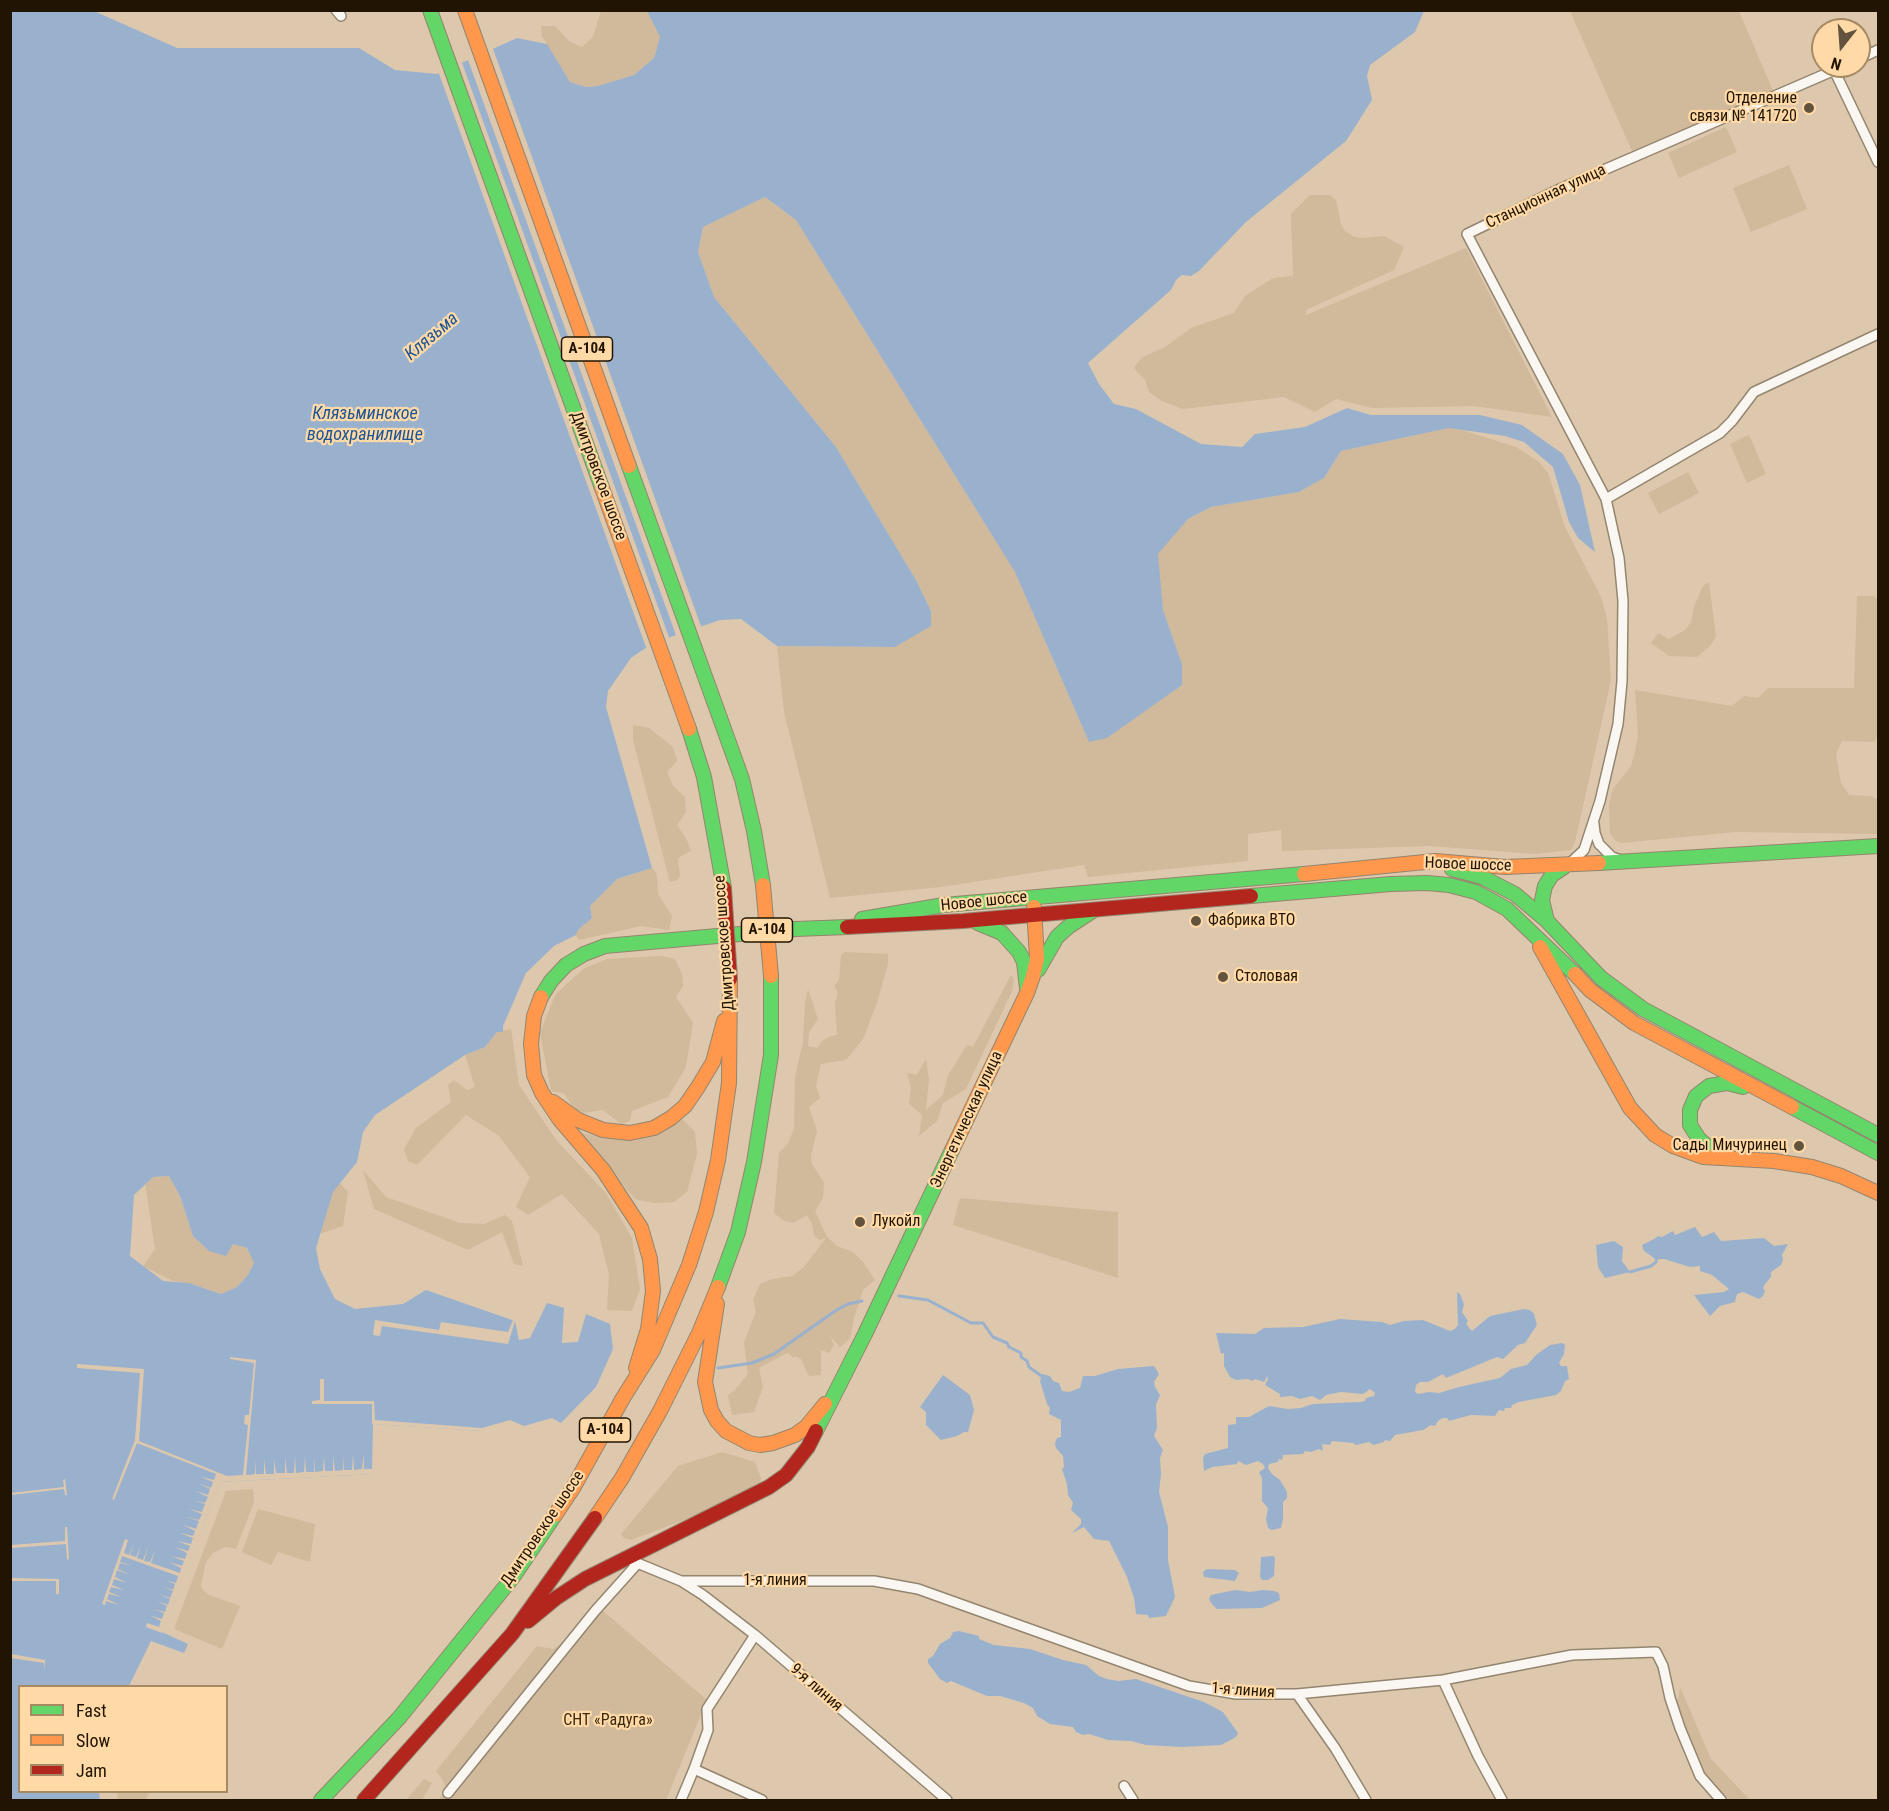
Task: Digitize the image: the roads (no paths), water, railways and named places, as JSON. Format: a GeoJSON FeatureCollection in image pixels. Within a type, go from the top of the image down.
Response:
{"type":"FeatureCollection","features":[{"type":"Feature","properties":{"kind":"main road","name":"Дмитровское шоссе"},"geometry":{"type":"LineString","coordinates":[[364,1800],[512,1634],[553,1579],[622,1478],[660,1411],[699,1334],[722,1281],[738,1232],[762,1121],[771,1055],[771,976],[763,885],[742,779],[465,11]]}},
{"type":"Feature","properties":{"kind":"main road","name":"Дмитровское шоссе"},"geometry":{"type":"LineString","coordinates":[[321,1800],[399,1718],[513,1577],[573,1488],[658,1340],[689,1265],[706,1212],[718,1160],[729,1083],[730,983],[724,888],[704,777],[678,697],[432,17]]}},
{"type":"Feature","properties":{"kind":"main road","name":"Новое шоссе"},"geometry":{"type":"LineString","coordinates":[[815,928],[945,905],[1390,867],[1435,861],[1505,867],[1564,866],[1585,860],[1626,862],[1878,846]]}},
{"type":"Feature","properties":{"kind":"main road"},"geometry":{"type":"LineString","coordinates":[[1547,921],[1542,900],[1545,886],[1552,875],[1564,866]]}},
{"type":"Feature","properties":{"kind":"main road"},"geometry":{"type":"LineString","coordinates":[[1390,867],[1451,868],[1492,881],[1515,894],[1547,921],[1601,978],[1643,1009],[1878,1135]]}},
{"type":"Feature","properties":{"kind":"main road","name":"Новое шоссе"},"geometry":{"type":"LineString","coordinates":[[815,928],[963,921],[1380,885],[1427,883],[1459,887],[1485,896],[1507,909],[1528,927]]}},
{"type":"Feature","properties":{"kind":"main road","name":"Энергетическая улица"},"geometry":{"type":"LineString","coordinates":[[843,1381],[1027,993],[1037,959],[1033,898]]}},
{"type":"Feature","properties":{"kind":"main road"},"geometry":{"type":"LineString","coordinates":[[1027,993],[1057,938],[1079,918],[1095,910]]}},
{"type":"Feature","properties":{"kind":"main road","name":"А-104"},"geometry":{"type":"LineString","coordinates":[[963,921],[994,928],[1009,939],[1024,962],[1027,993]]}},
{"type":"Feature","properties":{"kind":"main road"},"geometry":{"type":"LineString","coordinates":[[1528,927],[1590,990],[1614,1010],[1878,1153]]}},
{"type":"Feature","properties":{"kind":"main road"},"geometry":{"type":"LineString","coordinates":[[1528,927],[1637,1116],[1655,1135],[1685,1152],[1703,1157],[1774,1161],[1812,1167],[1848,1179],[1878,1193]]}},
{"type":"Feature","properties":{"kind":"main road","name":"А-104"},"geometry":{"type":"LineString","coordinates":[[542,1093],[534,1075],[531,1044],[534,1016],[551,981],[566,965],[584,954],[605,946],[641,941],[815,928]]}},
{"type":"Feature","properties":{"kind":"main road"},"geometry":{"type":"LineString","coordinates":[[542,1093],[559,1108],[578,1120],[603,1130],[630,1133],[654,1128],[685,1106],[713,1062],[721,1037],[730,983]]}},
{"type":"Feature","properties":{"kind":"main road"},"geometry":{"type":"LineString","coordinates":[[1740,1159],[1707,1146],[1693,1131],[1689,1117],[1696,1096],[1709,1086],[1727,1083],[1749,1089],[1790,1106]]}},
{"type":"Feature","properties":{"kind":"main road"},"geometry":{"type":"LineString","coordinates":[[542,1093],[560,1120],[603,1170],[641,1228],[651,1259],[653,1291],[648,1329],[623,1398]]}},
{"type":"Feature","properties":{"kind":"main road"},"geometry":{"type":"LineString","coordinates":[[722,1281],[711,1335],[705,1382],[711,1410],[726,1431],[738,1438],[760,1445],[784,1440],[806,1427],[843,1381]]}},
{"type":"Feature","properties":{"kind":"main road"},"geometry":{"type":"LineString","coordinates":[[512,1634],[585,1578],[631,1560],[769,1487],[786,1475],[808,1447],[843,1381]]}},
{"type":"Feature","properties":{"kind":"street","name":"Станционная улица"},"geometry":{"type":"LineString","coordinates":[[1585,860],[1618,724],[1622,681],[1623,601],[1619,558],[1606,499],[1467,234],[1569,184],[1815,78]]}},
{"type":"Feature","properties":{"kind":"street"},"geometry":{"type":"LineString","coordinates":[[1838,78],[1878,162]]}},
{"type":"Feature","properties":{"kind":"street"},"geometry":{"type":"LineString","coordinates":[[1606,499],[1720,433],[1754,392],[1878,334]]}},
{"type":"Feature","properties":{"kind":"street"},"geometry":{"type":"LineString","coordinates":[[1594,820],[1595,833],[1604,850],[1612,857],[1626,862]]}},
{"type":"Feature","properties":{"kind":"street"},"geometry":{"type":"LineString","coordinates":[[448,1793],[595,1611],[631,1560],[681,1581]]}},
{"type":"Feature","properties":{"kind":"street","name":"9-я линия"},"geometry":{"type":"LineString","coordinates":[[681,1581],[755,1635],[947,1800]]}},
{"type":"Feature","properties":{"kind":"street","name":"1-я линия"},"geometry":{"type":"LineString","coordinates":[[681,1581],[874,1581],[918,1589],[1189,1686],[1236,1694],[1297,1694],[1443,1680],[1572,1655],[1656,1652],[1663,1666],[1680,1728],[1700,1776],[1721,1800]]}},
{"type":"Feature","properties":{"kind":"street"},"geometry":{"type":"LineString","coordinates":[[681,1800],[708,1730],[707,1709],[755,1635]]}},
{"type":"Feature","properties":{"kind":"street"},"geometry":{"type":"LineString","coordinates":[[1443,1680],[1478,1756],[1502,1800]]}},
{"type":"Feature","properties":{"kind":"street"},"geometry":{"type":"LineString","coordinates":[[1297,1694],[1335,1748],[1365,1800]]}},
{"type":"Feature","properties":{"kind":"street"},"geometry":{"type":"LineString","coordinates":[[694,1769],[762,1800]]}},
{"type":"Feature","properties":{"kind":"street"},"geometry":{"type":"LineString","coordinates":[[1124,1786],[1133,1800]]}},
{"type":"Feature","properties":{"kind":"water","name":"Клязьминское водохранилище"},"geometry":{"type":"Polygon","coordinates":[[[11,11],[94,11],[177,48],[359,48],[395,70],[437,74],[517,38],[547,44],[570,82],[586,87],[598,86],[634,75],[654,58],[660,37],[647,11],[1424,11],[1415,32],[1370,65],[1367,76],[1372,100],[1346,141],[1246,222],[1199,271],[1191,276],[1182,275],[1176,280],[1171,290],[1088,363],[1099,384],[1114,404],[1136,409],[1201,444],[1242,447],[1255,434],[1305,427],[1347,408],[1371,415],[1480,415],[1522,425],[1563,454],[1580,485],[1595,552],[1578,538],[1569,522],[1553,467],[1524,442],[1505,436],[1449,428],[1341,451],[1324,478],[1299,492],[1211,507],[1188,519],[1158,554],[1163,610],[1182,664],[1182,685],[1107,738],[1089,742],[1015,572],[796,220],[765,197],[703,227],[698,252],[714,297],[836,447],[916,580],[931,611],[931,626],[895,647],[777,646],[741,619],[720,620],[653,643],[631,658],[608,691],[606,707],[652,868],[617,879],[590,906],[592,918],[578,930],[576,935],[554,946],[526,973],[503,1026],[503,1032],[497,1032],[485,1047],[465,1055],[375,1115],[363,1132],[357,1162],[333,1192],[316,1248],[320,1269],[335,1299],[355,1309],[403,1304],[426,1290],[515,1321],[519,1340],[530,1338],[547,1303],[564,1308],[562,1343],[578,1342],[586,1314],[610,1324],[613,1349],[596,1387],[561,1423],[552,1418],[524,1426],[510,1420],[482,1428],[482,1431],[373,1424],[372,1474],[220,1482],[162,1632],[188,1644],[184,1653],[151,1641],[129,1685],[18,1685],[18,1793],[99,1793],[100,1800],[11,1800],[11,11]],[[169,1176],[153,1177],[134,1195],[130,1256],[163,1281],[189,1283],[221,1294],[237,1287],[248,1275],[254,1263],[247,1248],[233,1244],[226,1256],[209,1251],[193,1236],[180,1196],[169,1176]]]}},
{"type":"Feature","properties":{"kind":"water"},"geometry":{"type":"Polygon","coordinates":[[[1695,1227],[1702,1237],[1714,1232],[1721,1241],[1764,1238],[1774,1246],[1788,1244],[1782,1255],[1781,1265],[1771,1272],[1771,1277],[1763,1288],[1765,1291],[1763,1296],[1759,1299],[1743,1292],[1737,1294],[1735,1302],[1720,1306],[1710,1316],[1694,1295],[1724,1292],[1729,1289],[1712,1275],[1700,1271],[1700,1266],[1690,1267],[1664,1259],[1656,1262],[1644,1251],[1642,1245],[1658,1236],[1662,1237],[1673,1231],[1675,1235],[1695,1227]]]}},
{"type":"Feature","properties":{"kind":"water"},"geometry":{"type":"Polygon","coordinates":[[[1614,1241],[1623,1247],[1622,1261],[1630,1272],[1605,1278],[1598,1267],[1596,1245],[1614,1241]]]}},
{"type":"Feature","properties":{"kind":"water"},"geometry":{"type":"Polygon","coordinates":[[[1457,1292],[1464,1304],[1462,1312],[1468,1321],[1466,1324],[1472,1331],[1490,1316],[1524,1309],[1534,1314],[1537,1325],[1525,1343],[1518,1345],[1503,1359],[1497,1357],[1446,1378],[1443,1374],[1428,1382],[1420,1382],[1416,1385],[1415,1392],[1418,1394],[1439,1393],[1500,1378],[1511,1369],[1527,1365],[1550,1345],[1562,1343],[1565,1345],[1564,1354],[1559,1363],[1561,1366],[1567,1366],[1569,1379],[1565,1381],[1561,1391],[1556,1395],[1519,1402],[1511,1408],[1505,1408],[1504,1411],[1499,1410],[1495,1416],[1471,1415],[1449,1421],[1443,1418],[1435,1426],[1431,1425],[1423,1430],[1395,1435],[1390,1441],[1385,1440],[1373,1445],[1369,1442],[1356,1445],[1332,1441],[1330,1445],[1322,1444],[1323,1451],[1319,1449],[1311,1452],[1305,1451],[1303,1454],[1283,1455],[1282,1460],[1279,1459],[1278,1462],[1269,1464],[1268,1468],[1280,1480],[1287,1492],[1287,1498],[1283,1502],[1281,1528],[1272,1530],[1268,1528],[1266,1519],[1268,1508],[1262,1501],[1262,1478],[1259,1472],[1265,1468],[1263,1464],[1258,1461],[1246,1465],[1238,1461],[1237,1464],[1212,1467],[1204,1471],[1205,1454],[1228,1448],[1228,1425],[1236,1424],[1236,1417],[1249,1417],[1269,1406],[1288,1409],[1313,1404],[1360,1402],[1374,1396],[1375,1393],[1370,1389],[1363,1394],[1341,1392],[1326,1395],[1320,1400],[1312,1396],[1300,1399],[1292,1396],[1280,1397],[1280,1394],[1265,1385],[1267,1376],[1264,1382],[1255,1379],[1252,1381],[1236,1380],[1230,1377],[1224,1366],[1224,1353],[1221,1354],[1216,1333],[1255,1334],[1264,1328],[1303,1327],[1340,1319],[1382,1322],[1390,1325],[1404,1321],[1423,1320],[1450,1331],[1458,1325],[1457,1292]]]}},
{"type":"Feature","properties":{"kind":"water"},"geometry":{"type":"Polygon","coordinates":[[[1154,1366],[1159,1374],[1154,1382],[1155,1387],[1160,1395],[1156,1405],[1157,1428],[1154,1436],[1163,1450],[1160,1458],[1159,1492],[1168,1527],[1168,1560],[1175,1597],[1166,1616],[1149,1618],[1148,1615],[1136,1614],[1134,1598],[1127,1577],[1109,1541],[1094,1539],[1084,1527],[1072,1533],[1081,1524],[1081,1519],[1071,1510],[1073,1503],[1068,1495],[1062,1469],[1064,1467],[1063,1456],[1056,1448],[1057,1438],[1061,1437],[1061,1420],[1049,1414],[1050,1408],[1040,1381],[1042,1374],[1050,1376],[1053,1381],[1059,1383],[1062,1391],[1069,1392],[1080,1388],[1083,1376],[1095,1376],[1118,1369],[1154,1366]]]}},
{"type":"Feature","properties":{"kind":"water"},"geometry":{"type":"Polygon","coordinates":[[[943,1375],[970,1395],[974,1410],[968,1432],[941,1440],[926,1425],[926,1412],[920,1407],[943,1375]]]}},
{"type":"Feature","properties":{"kind":"water"},"geometry":{"type":"Polygon","coordinates":[[[1273,1556],[1275,1558],[1274,1576],[1268,1580],[1262,1580],[1260,1577],[1261,1557],[1273,1556]]]}},
{"type":"Feature","properties":{"kind":"water"},"geometry":{"type":"Polygon","coordinates":[[[1207,1569],[1235,1570],[1239,1573],[1235,1581],[1204,1577],[1203,1572],[1207,1569]]]}},
{"type":"Feature","properties":{"kind":"water"},"geometry":{"type":"Polygon","coordinates":[[[1235,1590],[1274,1591],[1279,1593],[1280,1600],[1262,1608],[1217,1609],[1209,1599],[1211,1595],[1235,1590]]]}},
{"type":"Feature","properties":{"kind":"water"},"geometry":{"type":"Polygon","coordinates":[[[959,1631],[979,1636],[979,1639],[994,1645],[1030,1649],[1086,1665],[1099,1676],[1107,1679],[1118,1681],[1136,1679],[1204,1702],[1223,1712],[1238,1733],[1236,1737],[1221,1745],[1182,1747],[1108,1740],[1089,1734],[1083,1735],[1076,1732],[1073,1727],[1050,1724],[1037,1716],[1033,1708],[1024,1703],[1000,1696],[987,1696],[951,1681],[947,1683],[940,1679],[928,1663],[928,1659],[933,1656],[940,1644],[950,1638],[953,1632],[959,1631]]]}},
{"type":"Feature","properties":{"kind":"waterway"},"geometry":{"type":"LineString","coordinates":[[1630,1272],[1651,1266],[1656,1262]]}},
{"type":"Feature","properties":{"kind":"waterway"},"geometry":{"type":"LineString","coordinates":[[899,1296],[928,1300],[971,1323],[983,1323],[993,1337],[1021,1353],[1021,1357],[1027,1361],[1029,1367],[1044,1378]]}},
{"type":"Feature","properties":{"kind":"waterway"},"geometry":{"type":"LineString","coordinates":[[718,1368],[752,1363],[774,1354],[835,1311],[848,1304],[862,1301]]}},
{"type":"Feature","properties":{"kind":"place","name":"Отделение связи № 141720"},"geometry":{"type":"Point","coordinates":[1809,108]}},
{"type":"Feature","properties":{"kind":"place","name":"Фабрика ВТО"},"geometry":{"type":"Point","coordinates":[1196,921]}},
{"type":"Feature","properties":{"kind":"place","name":"Столовая"},"geometry":{"type":"Point","coordinates":[1223,977]}},
{"type":"Feature","properties":{"kind":"place","name":"Сады Мичуринец"},"geometry":{"type":"Point","coordinates":[1799,1146]}},
{"type":"Feature","properties":{"kind":"place","name":"Лукойл"},"geometry":{"type":"Point","coordinates":[860,1222]}},
{"type":"Feature","properties":{"kind":"water label","name":"Клязьма"},"geometry":{"type":"Point","coordinates":[432,337]}},
{"type":"Feature","properties":{"kind":"park label","name":"СНТ «Радуга»"},"geometry":{"type":"Point","coordinates":[608,1721]}}]}
